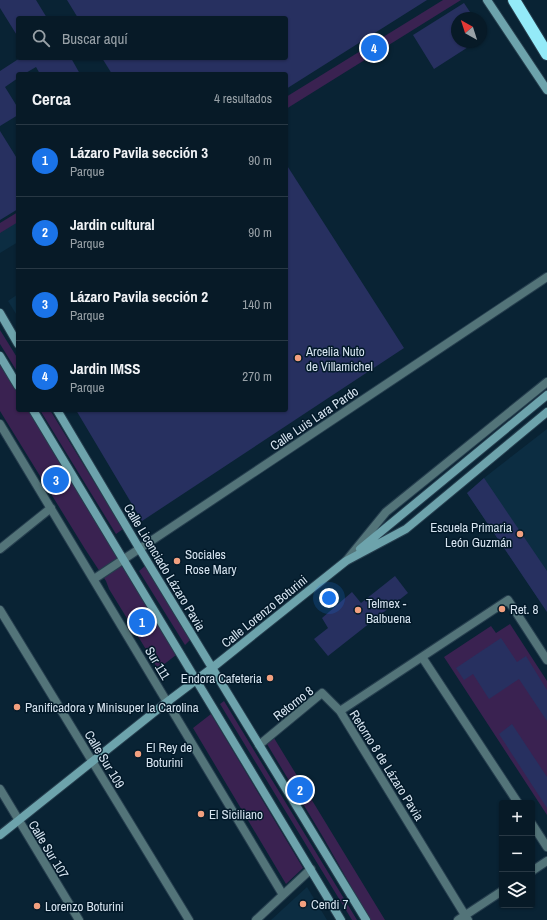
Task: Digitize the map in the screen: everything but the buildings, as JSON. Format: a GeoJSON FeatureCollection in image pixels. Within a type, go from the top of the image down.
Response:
{"type":"FeatureCollection","features":[{"type":"Feature","properties":{"kind":"highway"},"geometry":{"type":"LineString","coordinates":[[514,0],[547,54]]}},
{"type":"Feature","properties":{"kind":"street"},"geometry":{"type":"LineString","coordinates":[[487,0],[547,90]]}},
{"type":"Feature","properties":{"kind":"street","name":"Calle Luis Lara Pardo"},"geometry":{"type":"LineString","coordinates":[[94,579],[547,277]]}},
{"type":"Feature","properties":{"kind":"street"},"geometry":{"type":"LineString","coordinates":[[0,313],[16,341]]}},
{"type":"Feature","properties":{"kind":"street"},"geometry":{"type":"LineString","coordinates":[[0,356],[16,383]]}},
{"type":"Feature","properties":{"kind":"street"},"geometry":{"type":"LineString","coordinates":[[346,561],[386,512],[547,382]]}},
{"type":"Feature","properties":{"kind":"street"},"geometry":{"type":"LineString","coordinates":[[346,561],[547,395]]}},
{"type":"Feature","properties":{"kind":"street"},"geometry":{"type":"LineString","coordinates":[[34,412],[341,920]]}},
{"type":"Feature","properties":{"kind":"street","name":"Calle Licenciado Lázaro Pavia"},"geometry":{"type":"LineString","coordinates":[[58,412],[139,548],[366,920]]}},
{"type":"Feature","properties":{"kind":"street","name":"Calle Lorenzo Boturini"},"geometry":{"type":"LineString","coordinates":[[0,835],[346,561],[406,529],[547,412]]}},
{"type":"Feature","properties":{"kind":"street","name":"Sur 111"},"geometry":{"type":"LineString","coordinates":[[0,424],[283,895]]}},
{"type":"Feature","properties":{"kind":"street"},"geometry":{"type":"LineString","coordinates":[[0,549],[50,508]]}},
{"type":"Feature","properties":{"kind":"street","name":"Retorno 8 de Lázaro Pavia"},"geometry":{"type":"LineString","coordinates":[[499,893],[464,918],[340,711],[508,600],[545,654]]}},
{"type":"Feature","properties":{"kind":"street","name":"Calle Sur 109"},"geometry":{"type":"LineString","coordinates":[[0,610],[189,920]]}},
{"type":"Feature","properties":{"kind":"street"},"geometry":{"type":"LineString","coordinates":[[422,657],[516,800]]}},
{"type":"Feature","properties":{"kind":"street","name":"Retorno 8"},"geometry":{"type":"LineString","coordinates":[[259,745],[322,693],[340,711]]}},
{"type":"Feature","properties":{"kind":"street","name":"Calle Sur 107"},"geometry":{"type":"LineString","coordinates":[[0,789],[79,920]]}},
{"type":"Feature","properties":{"kind":"street"},"geometry":{"type":"LineString","coordinates":[[535,829],[547,847]]}},
{"type":"Feature","properties":{"kind":"street"},"geometry":{"type":"LineString","coordinates":[[535,869],[547,861]]}},
{"type":"Feature","properties":{"kind":"street"},"geometry":{"type":"LineString","coordinates":[[256,920],[311,869]]}},
{"type":"Feature","properties":{"kind":"shaded area"},"geometry":{"type":"Polygon","coordinates":[[[443,0],[461,0],[288,108],[288,96],[443,0]]]}},
{"type":"Feature","properties":{"kind":"shaded area"},"geometry":{"type":"Polygon","coordinates":[[[16,213],[16,223],[0,233],[0,223],[16,213]]]}},
{"type":"Feature","properties":{"kind":"shaded area"},"geometry":{"type":"Polygon","coordinates":[[[16,222],[16,243],[0,253],[0,232],[16,222]]]}},
{"type":"Feature","properties":{"kind":"shaded area"},"geometry":{"type":"Polygon","coordinates":[[[16,295],[16,314],[8,301],[16,295]]]}},
{"type":"Feature","properties":{"kind":"shaded area"},"geometry":{"type":"Polygon","coordinates":[[[0,330],[16,356],[16,370],[0,344],[0,330]]]}},
{"type":"Feature","properties":{"kind":"shaded area"},"geometry":{"type":"Polygon","coordinates":[[[0,364],[16,391],[16,412],[29,412],[176,655],[158,669],[109,589],[106,581],[0,411],[0,364]]]}},
{"type":"Feature","properties":{"kind":"shaded area"},"geometry":{"type":"Polygon","coordinates":[[[41,412],[51,412],[123,529],[116,534],[41,412]]]}},
{"type":"Feature","properties":{"kind":"shaded area","name":"Escuela Primaria León Guzmán"},"geometry":{"type":"Polygon","coordinates":[[[547,429],[547,609],[546,610],[467,493],[547,429]]]}},
{"type":"Feature","properties":{"kind":"shaded area"},"geometry":{"type":"Polygon","coordinates":[[[145,566],[190,640],[185,645],[139,571],[145,566]]]}},
{"type":"Feature","properties":{"kind":"shaded area"},"geometry":{"type":"Polygon","coordinates":[[[510,624],[547,681],[547,815],[444,657],[491,626],[496,633],[510,624]]]}},
{"type":"Feature","properties":{"kind":"shaded area"},"geometry":{"type":"Polygon","coordinates":[[[224,701],[357,920],[352,920],[220,704],[224,701]]]}},
{"type":"Feature","properties":{"kind":"shaded area"},"geometry":{"type":"Polygon","coordinates":[[[211,714],[303,868],[286,884],[193,728],[211,714]]]}},
{"type":"Feature","properties":{"kind":"shaded area"},"geometry":{"type":"Polygon","coordinates":[[[274,738],[385,920],[370,920],[323,837],[267,744],[274,738]]]}},
{"type":"Feature","properties":{"kind":"shaded area","name":"Cendi 7"},"geometry":{"type":"Polygon","coordinates":[[[307,887],[327,920],[271,920],[307,887]]]}},
{"type":"Feature","properties":{"kind":"place","name":"Jardin IMSS"},"geometry":{"type":"Point","coordinates":[374,48]}},
{"type":"Feature","properties":{"kind":"place","name":"Arcelia Nuto de Villamichel"},"geometry":{"type":"Point","coordinates":[298,358]}},
{"type":"Feature","properties":{"kind":"place","name":"Lázaro Pavila sección 2"},"geometry":{"type":"Point","coordinates":[56,480]}},
{"type":"Feature","properties":{"kind":"place","name":"Escuela Primaria León Guzmán"},"geometry":{"type":"Point","coordinates":[520,534]}},
{"type":"Feature","properties":{"kind":"place","name":"Sociales Rose Mary"},"geometry":{"type":"Point","coordinates":[177,561]}},
{"type":"Feature","properties":{"kind":"place","name":"Ret. 8"},"geometry":{"type":"Point","coordinates":[502,609]}},
{"type":"Feature","properties":{"kind":"place","name":"Telmex - Balbuena"},"geometry":{"type":"Point","coordinates":[358,610]}},
{"type":"Feature","properties":{"kind":"place","name":"Lázaro Pavila sección 3"},"geometry":{"type":"Point","coordinates":[142,622]}},
{"type":"Feature","properties":{"kind":"place","name":"Endora Cafeteria"},"geometry":{"type":"Point","coordinates":[270,678]}},
{"type":"Feature","properties":{"kind":"place","name":"Panificadora y Minisuper la Carolina"},"geometry":{"type":"Point","coordinates":[17,707]}},
{"type":"Feature","properties":{"kind":"place","name":"El Rey de Boturini"},"geometry":{"type":"Point","coordinates":[138,754]}},
{"type":"Feature","properties":{"kind":"place","name":"Jardin cultural"},"geometry":{"type":"Point","coordinates":[300,790]}},
{"type":"Feature","properties":{"kind":"place","name":"El Siciliano"},"geometry":{"type":"Point","coordinates":[201,814]}},
{"type":"Feature","properties":{"kind":"place","name":"Cendi 7"},"geometry":{"type":"Point","coordinates":[303,904]}},
{"type":"Feature","properties":{"kind":"place","name":"Lorenzo Boturini"},"geometry":{"type":"Point","coordinates":[37,906]}}]}
